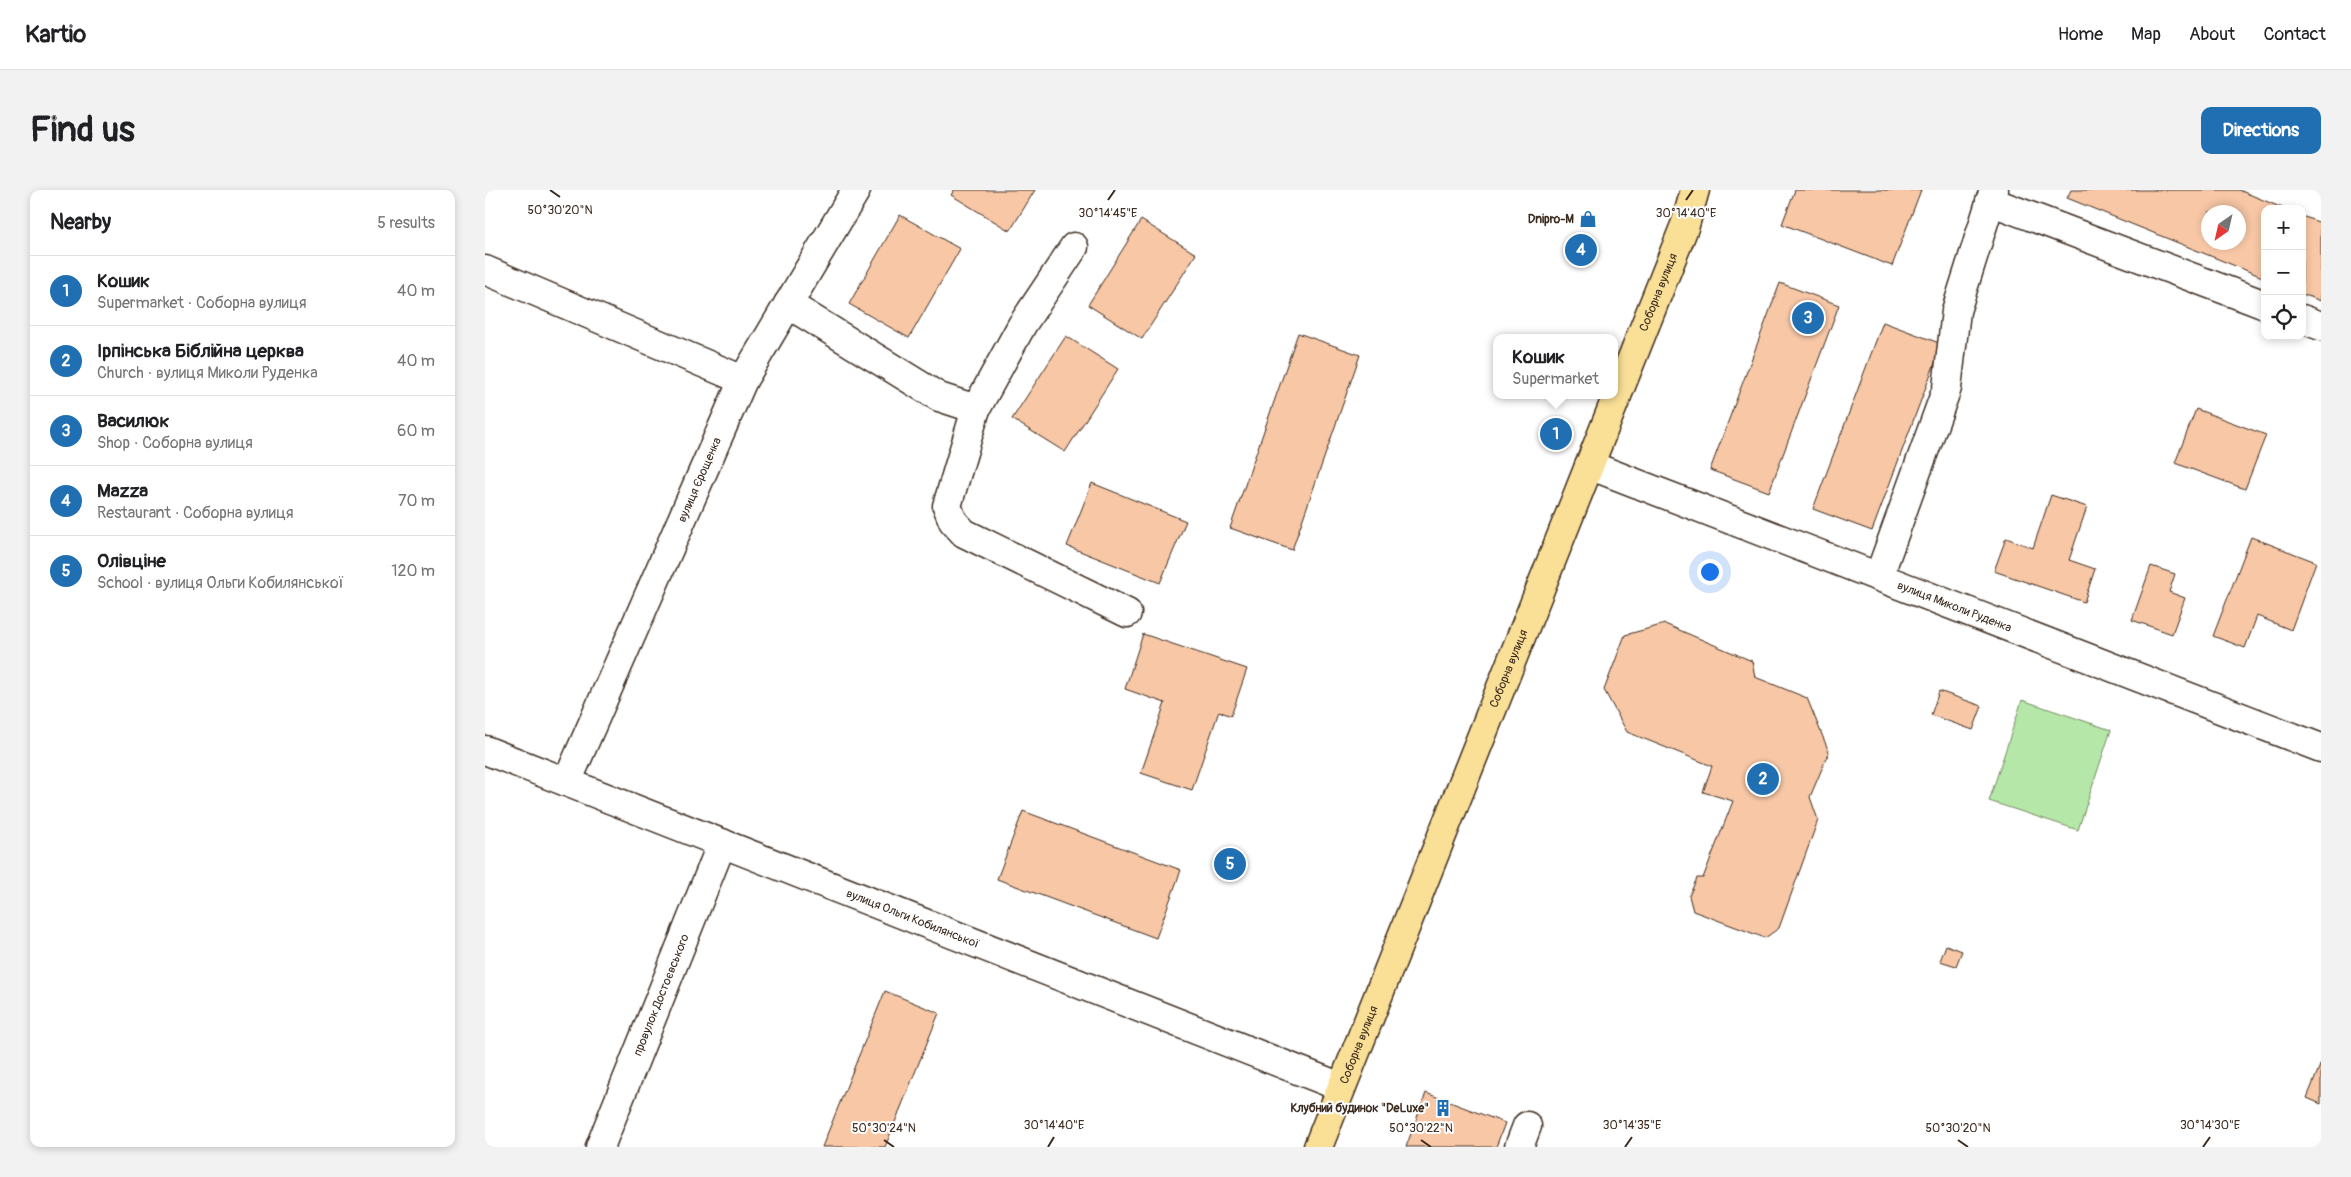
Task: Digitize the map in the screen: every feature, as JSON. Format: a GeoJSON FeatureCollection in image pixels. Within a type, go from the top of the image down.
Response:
{"type":"FeatureCollection","features":[{"type":"Feature","properties":{"kind":"main road","name":"Соборна вулиця"},"geometry":{"type":"LineString","coordinates":[[1618,392],[1685,225],[1695,190]]}},
{"type":"Feature","properties":{"kind":"main road","name":"Соборна вулиця"},"geometry":{"type":"LineString","coordinates":[[1318,1147],[1615,399]]}},
{"type":"Feature","properties":{"kind":"street","name":"вулиця Єрощенка"},"geometry":{"type":"LineString","coordinates":[[567,782],[743,380],[856,190]]}},
{"type":"Feature","properties":{"kind":"street"},"geometry":{"type":"LineString","coordinates":[[1879,576],[1947,388],[1956,311],[1992,196],[2261,303]]}},
{"type":"Feature","properties":{"kind":"street"},"geometry":{"type":"LineString","coordinates":[[1074,247],[1022,325],[976,408],[947,506],[953,521],[964,533],[1127,613]]}},
{"type":"Feature","properties":{"kind":"street"},"geometry":{"type":"LineString","coordinates":[[485,270],[743,380]]}},
{"type":"Feature","properties":{"kind":"street"},"geometry":{"type":"LineString","coordinates":[[788,304],[939,398],[976,408]]}},
{"type":"Feature","properties":{"kind":"street"},"geometry":{"type":"LineString","coordinates":[[2306,320],[2321,326]]}},
{"type":"Feature","properties":{"kind":"street","name":"вулиця Миколи Руденка"},"geometry":{"type":"LineString","coordinates":[[1589,465],[2321,748]]}},
{"type":"Feature","properties":{"kind":"street","name":"вулиця Ольги Кобилянської"},"geometry":{"type":"LineString","coordinates":[[485,750],[1341,1087]]}},
{"type":"Feature","properties":{"kind":"street","name":"провулок Достоєвського"},"geometry":{"type":"LineString","coordinates":[[599,1147],[722,843]]}},
{"type":"Feature","properties":{"kind":"green space"},"geometry":{"type":"Polygon","coordinates":[[[2022,700],[2111,730],[2078,830],[1989,801],[2022,700]]]}},
{"type":"Feature","properties":{"kind":"building"},"geometry":{"type":"Polygon","coordinates":[[[954,190],[1035,190],[1010,231],[951,195],[954,190]]]}},
{"type":"Feature","properties":{"kind":"building"},"geometry":{"type":"Polygon","coordinates":[[[1795,190],[1921,190],[1892,266],[1782,224],[1795,190]]]}},
{"type":"Feature","properties":{"kind":"building"},"geometry":{"type":"Polygon","coordinates":[[[2071,190],[2239,190],[2275,205],[2261,205],[2261,276],[2067,198],[2071,190]]]}},
{"type":"Feature","properties":{"kind":"building"},"geometry":{"type":"Polygon","coordinates":[[[900,215],[960,249],[909,338],[849,304],[900,215]]]}},
{"type":"Feature","properties":{"kind":"building"},"geometry":{"type":"Polygon","coordinates":[[[2306,217],[2321,223],[2321,301],[2306,295],[2306,217]]]}},
{"type":"Feature","properties":{"kind":"building"},"geometry":{"type":"Polygon","coordinates":[[[1141,220],[1196,254],[1142,339],[1088,305],[1141,220]]]}},
{"type":"Feature","properties":{"kind":"building"},"geometry":{"type":"Polygon","coordinates":[[[1780,283],[1839,305],[1769,492],[1710,470],[1780,283]]]}},
{"type":"Feature","properties":{"kind":"building"},"geometry":{"type":"Polygon","coordinates":[[[1883,322],[1942,344],[1872,531],[1813,509],[1883,322]]]}},
{"type":"Feature","properties":{"kind":"building"},"geometry":{"type":"Polygon","coordinates":[[[1298,333],[1360,355],[1292,550],[1230,528],[1298,333]]]}},
{"type":"Feature","properties":{"kind":"building"},"geometry":{"type":"Polygon","coordinates":[[[1066,336],[1118,369],[1065,452],[1012,419],[1066,336]]]}},
{"type":"Feature","properties":{"kind":"building"},"geometry":{"type":"Polygon","coordinates":[[[2196,409],[2266,435],[2245,489],[2175,463],[2196,409]]]}},
{"type":"Feature","properties":{"kind":"building"},"geometry":{"type":"Polygon","coordinates":[[[1092,483],[1186,521],[1160,583],[1067,546],[1092,483]]]}},
{"type":"Feature","properties":{"kind":"building"},"geometry":{"type":"Polygon","coordinates":[[[2051,495],[2087,507],[2069,560],[2095,569],[2084,602],[1994,571],[2006,538],[2033,548],[2051,495]]]}},
{"type":"Feature","properties":{"kind":"building"},"geometry":{"type":"Polygon","coordinates":[[[2251,537],[2316,562],[2291,630],[2257,616],[2245,648],[2213,636],[2251,537]]]}},
{"type":"Feature","properties":{"kind":"building"},"geometry":{"type":"Polygon","coordinates":[[[2151,566],[2175,574],[2169,592],[2185,598],[2172,634],[2132,620],[2151,566]]]}},
{"type":"Feature","properties":{"kind":"building"},"geometry":{"type":"Polygon","coordinates":[[[1665,624],[1752,661],[1755,677],[1807,698],[1829,752],[1810,797],[1818,820],[1779,928],[1765,938],[1693,911],[1689,896],[1697,878],[1703,878],[1733,801],[1703,792],[1712,766],[1627,732],[1604,690],[1625,635],[1665,624]]]}},
{"type":"Feature","properties":{"kind":"building"},"geometry":{"type":"Polygon","coordinates":[[[1143,634],[1247,669],[1231,716],[1219,711],[1192,790],[1141,773],[1165,703],[1125,689],[1143,634]]]}},
{"type":"Feature","properties":{"kind":"building"},"geometry":{"type":"Polygon","coordinates":[[[1939,691],[1982,706],[1973,730],[1931,715],[1939,691]]]}},
{"type":"Feature","properties":{"kind":"building"},"geometry":{"type":"Polygon","coordinates":[[[1023,811],[1181,870],[1156,938],[997,879],[1023,811]]]}},
{"type":"Feature","properties":{"kind":"building"},"geometry":{"type":"Polygon","coordinates":[[[1946,945],[1962,951],[1956,966],[1940,961],[1946,945]]]}},
{"type":"Feature","properties":{"kind":"building"},"geometry":{"type":"Polygon","coordinates":[[[885,991],[939,1013],[885,1147],[822,1147],[885,991]]]}},
{"type":"Feature","properties":{"kind":"building"},"geometry":{"type":"Polygon","coordinates":[[[2321,1063],[2321,1104],[2307,1098],[2321,1063]]]}},
{"type":"Feature","properties":{"kind":"building","name":"Клубний будинок \"DeLuxe\""},"geometry":{"type":"Polygon","coordinates":[[[1426,1093],[1505,1123],[1496,1147],[1406,1147],[1426,1093]]]}},
{"type":"Feature","properties":{"kind":"place","name":"Dnipro-M"},"geometry":{"type":"Point","coordinates":[1588,219]}},
{"type":"Feature","properties":{"kind":"place","name":"Mazza"},"geometry":{"type":"Point","coordinates":[1581,250]}},
{"type":"Feature","properties":{"kind":"place","name":"Василюк"},"geometry":{"type":"Point","coordinates":[1808,318]}},
{"type":"Feature","properties":{"kind":"place","name":"Кошик"},"geometry":{"type":"Point","coordinates":[1556,434]}},
{"type":"Feature","properties":{"kind":"place","name":"Ірпінська Біблійна церква"},"geometry":{"type":"Point","coordinates":[1763,779]}},
{"type":"Feature","properties":{"kind":"place","name":"Олівціне"},"geometry":{"type":"Point","coordinates":[1230,864]}},
{"type":"Feature","properties":{"kind":"place","name":"Клубний будинок \"DeLuxe\""},"geometry":{"type":"Point","coordinates":[1443,1108]}}]}
